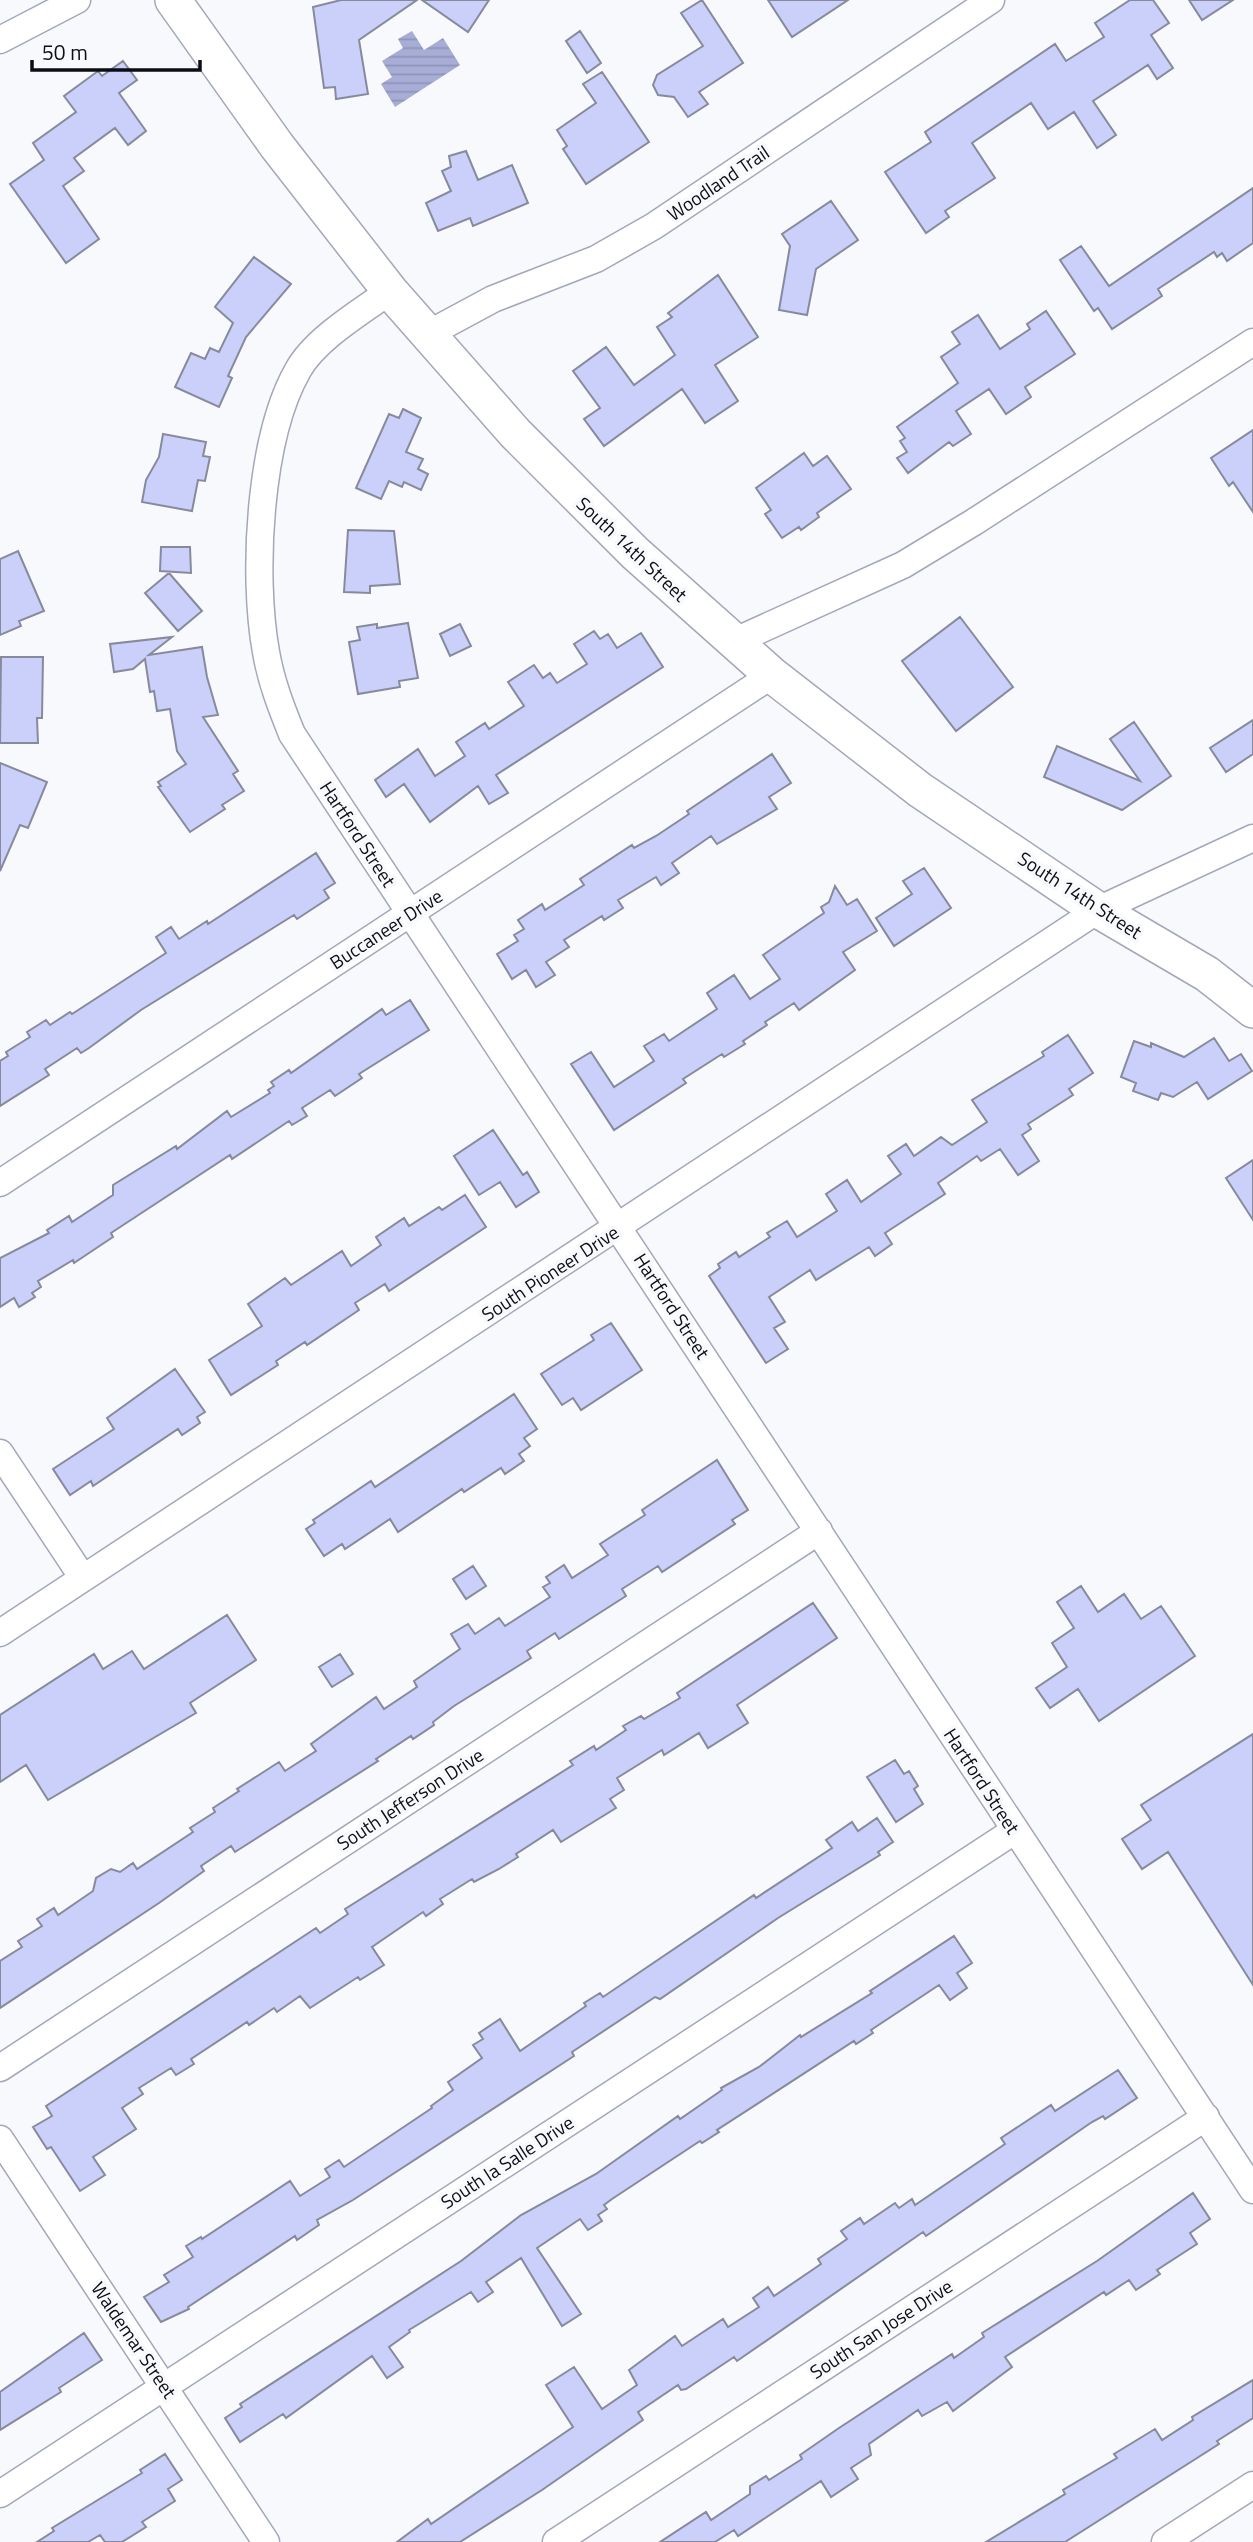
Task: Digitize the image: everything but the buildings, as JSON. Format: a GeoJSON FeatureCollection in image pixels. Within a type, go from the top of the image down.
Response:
{"type":"FeatureCollection","features":[{"type":"Feature","properties":{"kind":"main road","name":"South 14th Street"},"geometry":{"type":"LineString","coordinates":[[173,0],[277,146],[390,291],[515,433],[579,499],[733,642],[920,790],[1098,910],[1207,974],[1253,1010]]}},
{"type":"Feature","properties":{"kind":"main road","name":"South 14th Street"},"geometry":{"type":"LineString","coordinates":[[1207,974],[1253,992]]}},
{"type":"Feature","properties":{"kind":"street"},"geometry":{"type":"LineString","coordinates":[[0,40],[77,0]]}},
{"type":"Feature","properties":{"kind":"street","name":"Woodland Trail"},"geometry":{"type":"LineString","coordinates":[[428,334],[493,299],[596,259],[654,226],[991,0]]}},
{"type":"Feature","properties":{"kind":"street","name":"Hartford Street"},"geometry":{"type":"LineString","coordinates":[[390,291],[336,330],[299,367],[280,407],[266,477],[261,551],[262,617],[277,698],[292,734],[510,1068],[620,1227],[1014,1831],[1253,2190]]}},
{"type":"Feature","properties":{"kind":"street"},"geometry":{"type":"LineString","coordinates":[[733,642],[903,565],[1253,342]]}},
{"type":"Feature","properties":{"kind":"street","name":"Buccaneer Drive"},"geometry":{"type":"LineString","coordinates":[[0,1183],[772,675]]}},
{"type":"Feature","properties":{"kind":"street","name":"South Pioneer Drive"},"geometry":{"type":"LineString","coordinates":[[0,1633],[1098,910],[1253,838]]}},
{"type":"Feature","properties":{"kind":"street"},"geometry":{"type":"LineString","coordinates":[[0,1452],[83,1578]]}},
{"type":"Feature","properties":{"kind":"street","name":"South Jefferson Drive"},"geometry":{"type":"LineString","coordinates":[[0,2068],[819,1531]]}},
{"type":"Feature","properties":{"kind":"street","name":"South la Salle Drive"},"geometry":{"type":"LineString","coordinates":[[0,2494],[1014,1831]]}},
{"type":"Feature","properties":{"kind":"street","name":"South San Jose Drive"},"geometry":{"type":"LineString","coordinates":[[556,2542],[1206,2116]]}},
{"type":"Feature","properties":{"kind":"street","name":"Waldemar Street"},"geometry":{"type":"LineString","coordinates":[[0,2139],[165,2385],[266,2542]]}},
{"type":"Feature","properties":{"kind":"street"},"geometry":{"type":"LineString","coordinates":[[1165,2542],[1253,2485]]}},
{"type":"Feature","properties":{"kind":"water"},"geometry":{"type":"Polygon","coordinates":[[[412,31],[424,50],[443,38],[460,65],[395,107],[381,84],[392,77],[382,61],[403,48],[398,39],[412,31]]]}}]}
